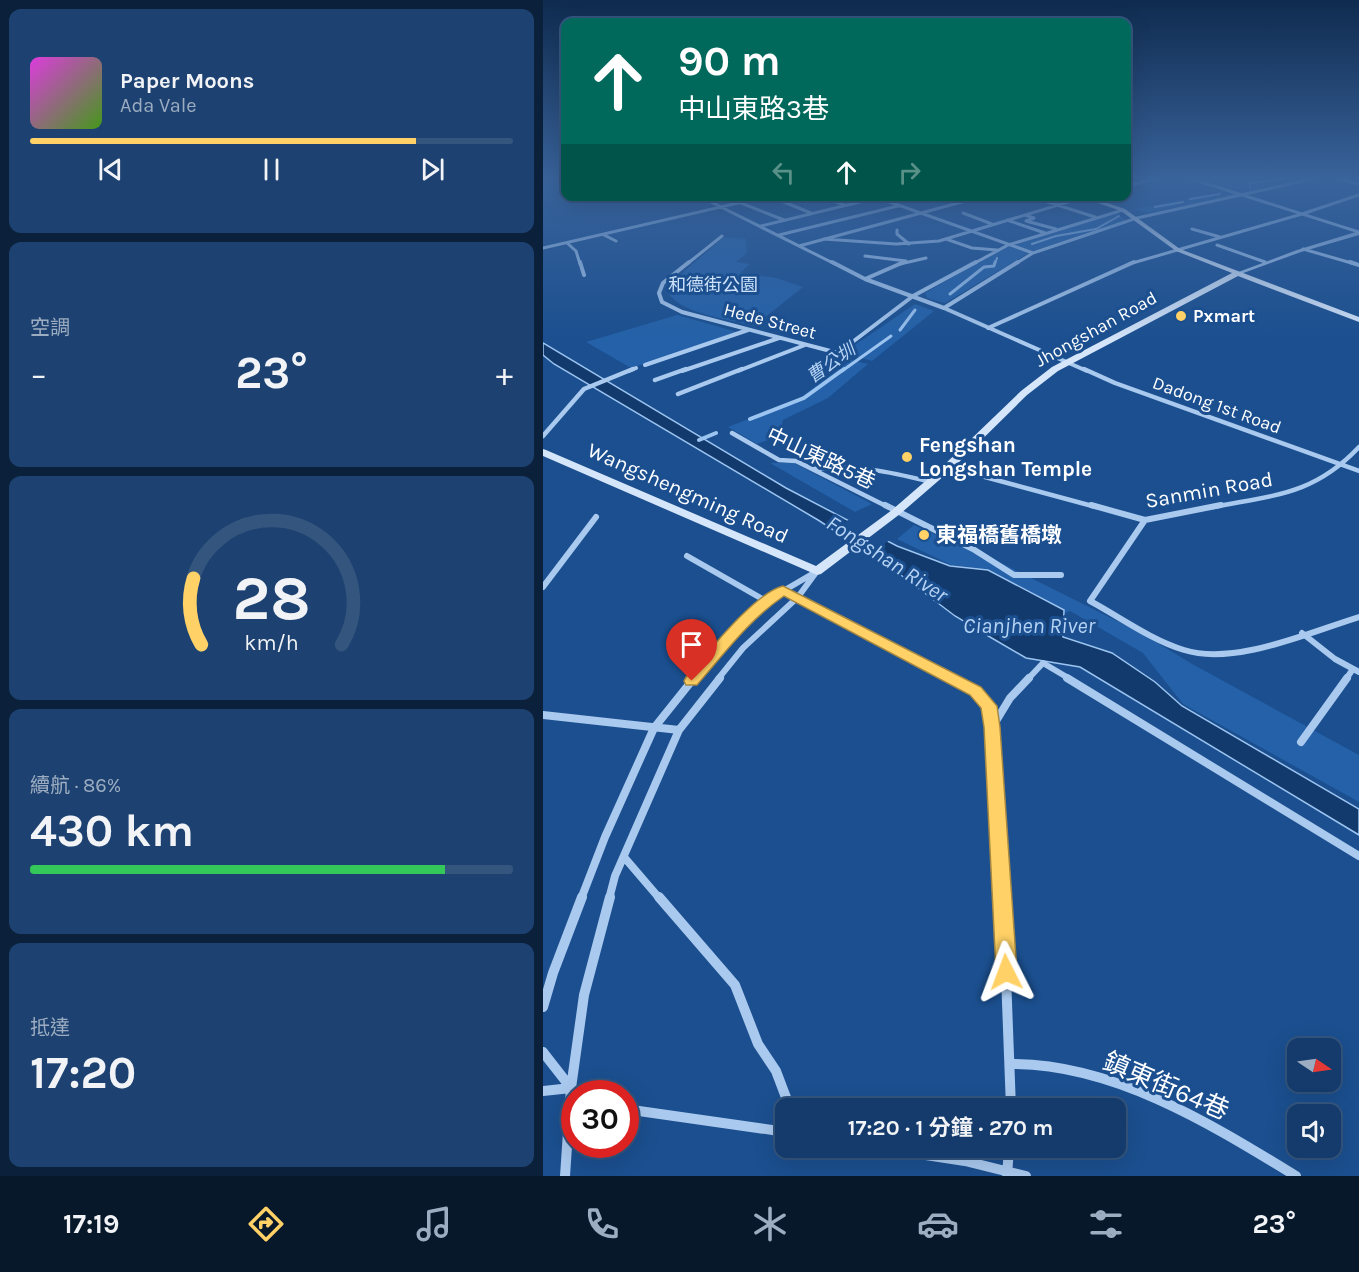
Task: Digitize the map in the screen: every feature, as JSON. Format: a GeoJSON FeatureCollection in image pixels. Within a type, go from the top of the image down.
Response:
{"type":"FeatureCollection","features":[{"type":"Feature","properties":{"kind":"main road"},"geometry":{"type":"LineString","coordinates":[[1157,234],[1178,250],[1359,320]]}},
{"type":"Feature","properties":{"kind":"main road","name":"Jhongshan Road"},"geometry":{"type":"LineString","coordinates":[[817,571],[893,515],[948,467],[1024,393],[1066,362],[1236,274]]}},
{"type":"Feature","properties":{"kind":"main road","name":"Wangshengming Road"},"geometry":{"type":"LineString","coordinates":[[543,452],[817,571]]}},
{"type":"Feature","properties":{"kind":"street"},"geometry":{"type":"LineString","coordinates":[[543,248],[609,234]]}},
{"type":"Feature","properties":{"kind":"street","name":"Dadong 1st Road"},"geometry":{"type":"LineString","coordinates":[[775,234],[865,279],[943,308],[1115,383],[1359,471]]}},
{"type":"Feature","properties":{"kind":"street"},"geometry":{"type":"LineString","coordinates":[[779,236],[787,234]]}},
{"type":"Feature","properties":{"kind":"street"},"geometry":{"type":"LineString","coordinates":[[799,246],[844,234]]}},
{"type":"Feature","properties":{"kind":"street"},"geometry":{"type":"LineString","coordinates":[[897,234],[909,244]]}},
{"type":"Feature","properties":{"kind":"street"},"geometry":{"type":"LineString","coordinates":[[824,239],[881,245],[909,244],[939,241],[960,234]]}},
{"type":"Feature","properties":{"kind":"street"},"geometry":{"type":"LineString","coordinates":[[976,234],[1033,253]]}},
{"type":"Feature","properties":{"kind":"street"},"geometry":{"type":"LineString","coordinates":[[913,296],[1008,245],[1042,234]]}},
{"type":"Feature","properties":{"kind":"street"},"geometry":{"type":"LineString","coordinates":[[943,308],[1033,253],[1093,234]]}},
{"type":"Feature","properties":{"kind":"street"},"geometry":{"type":"LineString","coordinates":[[1209,234],[1220,237]]}},
{"type":"Feature","properties":{"kind":"street"},"geometry":{"type":"LineString","coordinates":[[988,328],[1128,264],[1231,234]]}},
{"type":"Feature","properties":{"kind":"street","name":"Jhongshan Road"},"geometry":{"type":"LineString","coordinates":[[1236,274],[1303,249],[1353,234]]}},
{"type":"Feature","properties":{"kind":"street"},"geometry":{"type":"LineString","coordinates":[[604,235],[616,241]]}},
{"type":"Feature","properties":{"kind":"street","name":"Hede Street"},"geometry":{"type":"LineString","coordinates":[[722,236],[663,283],[659,292],[660,297],[669,306],[682,312],[838,353],[913,296]]}},
{"type":"Feature","properties":{"kind":"street"},"geometry":{"type":"LineString","coordinates":[[945,239],[972,248],[999,250]]}},
{"type":"Feature","properties":{"kind":"street"},"geometry":{"type":"LineString","coordinates":[[567,243],[576,251],[584,275]]}},
{"type":"Feature","properties":{"kind":"street"},"geometry":{"type":"LineString","coordinates":[[1217,245],[1266,262]]}},
{"type":"Feature","properties":{"kind":"street"},"geometry":{"type":"LineString","coordinates":[[1303,249],[1359,265]]}},
{"type":"Feature","properties":{"kind":"street"},"geometry":{"type":"LineString","coordinates":[[865,256],[907,261]]}},
{"type":"Feature","properties":{"kind":"street"},"geometry":{"type":"LineString","coordinates":[[865,279],[907,261],[926,258]]}},
{"type":"Feature","properties":{"kind":"street"},"geometry":{"type":"LineString","coordinates":[[645,365],[749,330]]}},
{"type":"Feature","properties":{"kind":"street"},"geometry":{"type":"LineString","coordinates":[[654,380],[780,338]]}},
{"type":"Feature","properties":{"kind":"street"},"geometry":{"type":"LineString","coordinates":[[678,393],[805,345]]}},
{"type":"Feature","properties":{"kind":"street"},"geometry":{"type":"LineString","coordinates":[[543,435],[584,389],[636,368]]}},
{"type":"Feature","properties":{"kind":"street","name":"中山東路5巷"},"geometry":{"type":"LineString","coordinates":[[732,433],[779,460],[796,461],[813,469],[893,515],[973,549],[1014,575],[1061,575]]}},
{"type":"Feature","properties":{"kind":"street","name":"Sanmin Road"},"geometry":{"type":"LineString","coordinates":[[948,467],[1145,520],[1296,491],[1319,482],[1342,466],[1359,447]]}},
{"type":"Feature","properties":{"kind":"street"},"geometry":{"type":"LineString","coordinates":[[813,469],[849,466],[882,470],[931,482]]}},
{"type":"Feature","properties":{"kind":"street"},"geometry":{"type":"LineString","coordinates":[[543,587],[596,517]]}},
{"type":"Feature","properties":{"kind":"street"},"geometry":{"type":"LineString","coordinates":[[1145,520],[1090,601],[1185,651],[1210,656],[1236,653],[1359,617]]}},
{"type":"Feature","properties":{"kind":"street"},"geometry":{"type":"LineString","coordinates":[[687,556],[766,601]]}},
{"type":"Feature","properties":{"kind":"street"},"geometry":{"type":"LineString","coordinates":[[543,1007],[553,973],[605,837],[654,728],[717,650],[766,601],[817,571]]}},
{"type":"Feature","properties":{"kind":"street"},"geometry":{"type":"LineString","coordinates":[[572,1080],[584,995],[615,876],[679,730],[743,648],[798,597],[817,571]]}},
{"type":"Feature","properties":{"kind":"street"},"geometry":{"type":"LineString","coordinates":[[783,590],[975,691],[989,706],[992,727],[1011,1098]]}},
{"type":"Feature","properties":{"kind":"street"},"geometry":{"type":"LineString","coordinates":[[1301,742],[1356,671],[1302,633]]}},
{"type":"Feature","properties":{"kind":"street"},"geometry":{"type":"LineString","coordinates":[[992,727],[1010,698],[1043,663],[1359,856]]}},
{"type":"Feature","properties":{"kind":"street"},"geometry":{"type":"LineString","coordinates":[[543,715],[679,730]]}},
{"type":"Feature","properties":{"kind":"street"},"geometry":{"type":"LineString","coordinates":[[624,857],[735,985],[758,1044],[776,1071],[786,1098]]}},
{"type":"Feature","properties":{"kind":"street"},"geometry":{"type":"LineString","coordinates":[[543,1052],[565,1080]]}},
{"type":"Feature","properties":{"kind":"street","name":"鎮東街64巷"},"geometry":{"type":"LineString","coordinates":[[1010,1064],[1042,1064],[1106,1081],[1186,1113],[1296,1176]]}},
{"type":"Feature","properties":{"kind":"street"},"geometry":{"type":"LineString","coordinates":[[543,1091],[561,1089]]}},
{"type":"Feature","properties":{"kind":"street"},"geometry":{"type":"LineString","coordinates":[[639,1111],[775,1130]]}},
{"type":"Feature","properties":{"kind":"street"},"geometry":{"type":"LineString","coordinates":[[565,1176],[566,1158]]}},
{"type":"Feature","properties":{"kind":"street"},"geometry":{"type":"LineString","coordinates":[[931,1158],[1026,1176]]}},
{"type":"Feature","properties":{"kind":"street"},"geometry":{"type":"LineString","coordinates":[[1007,1173],[1008,1158]]}},
{"type":"Feature","properties":{"kind":"green space"},"geometry":{"type":"Polygon","coordinates":[[[1049,234],[1089,234],[1032,251],[945,303],[927,298],[925,293],[1004,248],[1049,234]]]}},
{"type":"Feature","properties":{"kind":"green space","name":"和德街公園"},"geometry":{"type":"Polygon","coordinates":[[[724,237],[746,239],[747,253],[736,262],[750,264],[740,273],[776,278],[803,287],[754,326],[703,314],[678,302],[670,295],[667,286],[724,237]]]}},
{"type":"Feature","properties":{"kind":"green space"},"geometry":{"type":"Polygon","coordinates":[[[915,304],[934,311],[872,361],[843,353],[915,304]]]}},
{"type":"Feature","properties":{"kind":"green space"},"geometry":{"type":"Polygon","coordinates":[[[677,315],[741,333],[631,368],[586,342],[677,315]]]}},
{"type":"Feature","properties":{"kind":"green space"},"geometry":{"type":"Polygon","coordinates":[[[851,360],[868,364],[828,398],[783,420],[779,436],[757,444],[728,427],[797,400],[851,360]]]}},
{"type":"Feature","properties":{"kind":"green space"},"geometry":{"type":"Polygon","coordinates":[[[770,463],[794,463],[872,504],[855,512],[770,463]]]}},
{"type":"Feature","properties":{"kind":"green space"},"geometry":{"type":"Polygon","coordinates":[[[914,525],[1005,565],[1141,633],[1194,665],[1359,755],[1359,802],[1183,704],[1143,653],[1070,611],[1057,617],[1021,587],[988,569],[951,565],[897,539],[914,525]]]}},
{"type":"Feature","properties":{"kind":"water","name":"Cianjhen River"},"geometry":{"type":"Polygon","coordinates":[[[543,343],[786,488],[897,546],[950,566],[988,570],[1064,610],[1063,637],[1112,653],[1155,682],[1182,706],[1359,809],[1359,835],[1080,667],[1026,658],[955,616],[889,566],[818,520],[554,364],[543,355],[543,343]]]}},
{"type":"Feature","properties":{"kind":"pier"},"geometry":{"type":"Polygon","coordinates":[[[851,518],[891,539],[869,556],[831,532],[851,518]]]}},
{"type":"Feature","properties":{"kind":"waterway","name":"曹公圳"},"geometry":{"type":"LineString","coordinates":[[1032,244],[1068,234]]}},
{"type":"Feature","properties":{"kind":"waterway","name":"曹公圳"},"geometry":{"type":"LineString","coordinates":[[995,264],[997,258]]}},
{"type":"Feature","properties":{"kind":"waterway","name":"曹公圳"},"geometry":{"type":"LineString","coordinates":[[950,294],[984,267],[994,266],[995,262]]}},
{"type":"Feature","properties":{"kind":"waterway","name":"曹公圳"},"geometry":{"type":"LineString","coordinates":[[900,330],[915,310]]}},
{"type":"Feature","properties":{"kind":"waterway","name":"曹公圳"},"geometry":{"type":"LineString","coordinates":[[842,371],[891,336]]}},
{"type":"Feature","properties":{"kind":"waterway","name":"曹公圳"},"geometry":{"type":"LineString","coordinates":[[750,419],[804,398],[844,369]]}},
{"type":"Feature","properties":{"kind":"waterway","name":"曹公圳"},"geometry":{"type":"LineString","coordinates":[[699,440],[716,433]]}},
{"type":"Feature","properties":{"kind":"place","name":"Pxmart"},"geometry":{"type":"Point","coordinates":[1181,316]}},
{"type":"Feature","properties":{"kind":"place","name":"Fengshan Longshan Temple"},"geometry":{"type":"Point","coordinates":[907,457]}},
{"type":"Feature","properties":{"kind":"place","name":"東福橋舊橋墩"},"geometry":{"type":"Point","coordinates":[924,535]}},
{"type":"Feature","properties":{"kind":"route"},"geometry":{"type":"LineString","coordinates":[[692,681],[717,650],[766,601],[783,590],[975,691],[983,698],[989,706],[992,727],[1006,972]]}},
{"type":"Feature","properties":{"kind":"water label","name":"Fongshan River"},"geometry":{"type":"Point","coordinates":[887,559]}}]}
